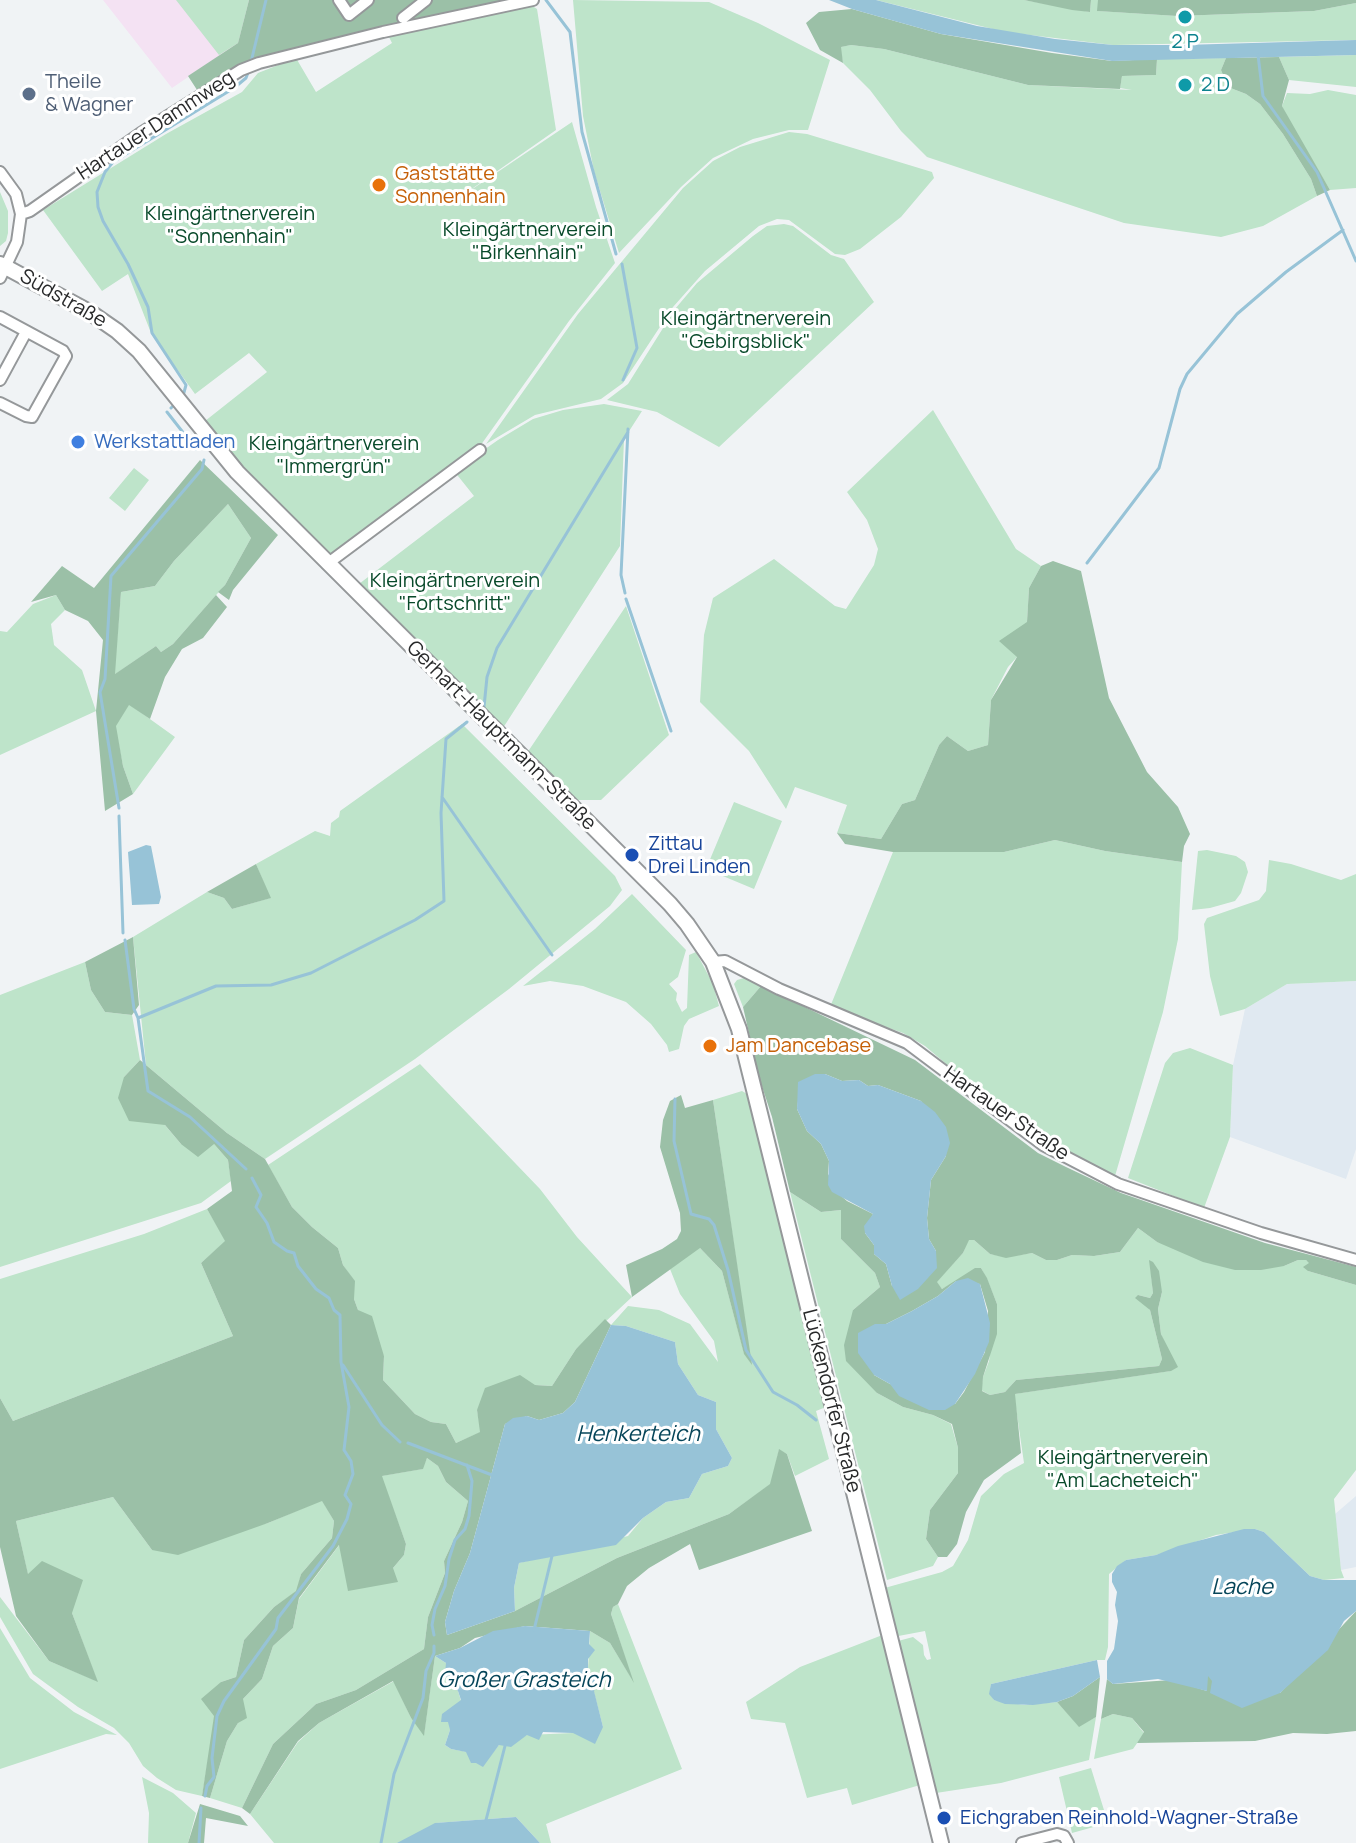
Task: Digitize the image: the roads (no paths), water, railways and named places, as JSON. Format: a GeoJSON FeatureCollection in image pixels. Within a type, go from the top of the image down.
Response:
{"type":"FeatureCollection","features":[{"type":"Feature","properties":{"kind":"main road","name":"Südstraße"},"geometry":{"type":"LineString","coordinates":[[2,270],[91,313],[124,337]]}},
{"type":"Feature","properties":{"kind":"main road","name":"Gerhart-Hauptmann-Straße"},"geometry":{"type":"LineString","coordinates":[[124,337],[237,472],[670,904],[713,962]]}},
{"type":"Feature","properties":{"kind":"main road","name":"Lückendorfer Straße"},"geometry":{"type":"LineString","coordinates":[[713,962],[739,1029],[941,1843]]}},
{"type":"Feature","properties":{"kind":"street"},"geometry":{"type":"LineString","coordinates":[[339,0],[349,15],[368,0]]}},
{"type":"Feature","properties":{"kind":"street"},"geometry":{"type":"LineString","coordinates":[[403,18],[426,0]]}},
{"type":"Feature","properties":{"kind":"street","name":"Hartauer Dammweg"},"geometry":{"type":"LineString","coordinates":[[21,214],[30,211],[141,133],[244,69],[474,5],[533,0]]}},
{"type":"Feature","properties":{"kind":"street"},"geometry":{"type":"LineString","coordinates":[[0,172],[16,194],[21,214],[17,242],[2,270]]}},
{"type":"Feature","properties":{"kind":"street"},"geometry":{"type":"LineString","coordinates":[[0,317],[63,351],[66,356],[32,417],[0,403]]}},
{"type":"Feature","properties":{"kind":"street"},"geometry":{"type":"LineString","coordinates":[[0,380],[26,332]]}},
{"type":"Feature","properties":{"kind":"street"},"geometry":{"type":"LineString","coordinates":[[327,564],[480,450]]}},
{"type":"Feature","properties":{"kind":"street","name":"Hartauer Straße"},"geometry":{"type":"LineString","coordinates":[[713,962],[725,961],[779,989],[907,1043],[1043,1145],[1118,1184],[1261,1233],[1356,1260]]}},
{"type":"Feature","properties":{"kind":"street"},"geometry":{"type":"LineString","coordinates":[[1022,1843],[1057,1834],[1064,1836],[1068,1843]]}},
{"type":"Feature","properties":{"kind":"water"},"geometry":{"type":"Polygon","coordinates":[[[829,0],[876,0],[977,26],[1055,39],[1113,45],[1356,40],[1356,55],[1112,61],[941,34],[829,0]]]}},
{"type":"Feature","properties":{"kind":"water"},"geometry":{"type":"Polygon","coordinates":[[[151,846],[161,897],[159,904],[132,905],[128,852],[151,846]]]}},
{"type":"Feature","properties":{"kind":"water"},"geometry":{"type":"Polygon","coordinates":[[[815,1074],[825,1074],[842,1081],[859,1080],[868,1086],[878,1085],[921,1101],[935,1112],[946,1127],[950,1143],[931,1180],[927,1218],[937,1268],[918,1289],[900,1300],[886,1264],[874,1254],[874,1245],[865,1233],[864,1226],[873,1214],[832,1192],[828,1185],[829,1161],[821,1144],[807,1131],[797,1109],[798,1082],[815,1074]]]}},
{"type":"Feature","properties":{"kind":"water"},"geometry":{"type":"Polygon","coordinates":[[[968,1278],[980,1284],[990,1323],[989,1342],[975,1374],[955,1404],[945,1410],[929,1410],[899,1396],[890,1384],[874,1375],[858,1353],[858,1333],[912,1311],[956,1281],[968,1278]]]}},
{"type":"Feature","properties":{"kind":"water","name":"Henkerteich"},"geometry":{"type":"Polygon","coordinates":[[[611,1325],[626,1326],[675,1342],[678,1364],[698,1395],[716,1402],[716,1429],[732,1458],[728,1466],[702,1474],[689,1498],[666,1502],[643,1518],[616,1545],[519,1563],[514,1588],[515,1611],[447,1635],[445,1622],[470,1553],[505,1424],[513,1418],[527,1416],[539,1420],[563,1413],[575,1402],[611,1325]]]}},
{"type":"Feature","properties":{"kind":"water","name":"Lache"},"geometry":{"type":"Polygon","coordinates":[[[1244,1529],[1264,1532],[1310,1576],[1324,1580],[1356,1580],[1356,1611],[1344,1621],[1328,1650],[1280,1693],[1242,1708],[1210,1693],[1212,1681],[1208,1676],[1207,1691],[1158,1679],[1113,1684],[1107,1679],[1107,1661],[1114,1649],[1118,1621],[1115,1605],[1117,1592],[1112,1582],[1117,1566],[1126,1560],[1156,1555],[1244,1529]]]}},
{"type":"Feature","properties":{"kind":"water","name":"Großer Grasteich"},"geometry":{"type":"Polygon","coordinates":[[[525,1626],[590,1631],[589,1644],[595,1650],[588,1659],[588,1669],[590,1676],[599,1682],[594,1691],[603,1727],[595,1744],[573,1733],[543,1732],[539,1740],[527,1735],[511,1747],[499,1745],[483,1767],[471,1763],[466,1752],[445,1745],[450,1730],[448,1722],[441,1722],[442,1714],[461,1700],[458,1691],[449,1683],[445,1673],[446,1663],[435,1656],[460,1648],[493,1631],[525,1626]]]}},
{"type":"Feature","properties":{"kind":"water"},"geometry":{"type":"Polygon","coordinates":[[[1097,1660],[1100,1677],[1073,1696],[1057,1702],[1005,1704],[994,1700],[989,1694],[991,1684],[1097,1660]]]}},
{"type":"Feature","properties":{"kind":"water"},"geometry":{"type":"Polygon","coordinates":[[[516,1817],[540,1843],[397,1843],[435,1823],[516,1817]]]}},
{"type":"Feature","properties":{"kind":"waterway"},"geometry":{"type":"LineString","coordinates":[[251,62],[266,0]]}},
{"type":"Feature","properties":{"kind":"waterway"},"geometry":{"type":"LineString","coordinates":[[546,0],[570,32],[582,132],[616,254]]}},
{"type":"Feature","properties":{"kind":"waterway"},"geometry":{"type":"LineString","coordinates":[[1258,55],[1263,96],[1317,172],[1356,261]]}},
{"type":"Feature","properties":{"kind":"waterway"},"geometry":{"type":"LineString","coordinates":[[183,396],[186,385],[152,333],[148,307],[103,221],[97,192],[113,162],[234,88],[246,78],[249,70]]}},
{"type":"Feature","properties":{"kind":"waterway"},"geometry":{"type":"LineString","coordinates":[[1087,563],[1159,468],[1180,389],[1187,374],[1237,314],[1286,272],[1343,230]]}},
{"type":"Feature","properties":{"kind":"waterway"},"geometry":{"type":"LineString","coordinates":[[622,264],[637,348],[623,380]]}},
{"type":"Feature","properties":{"kind":"waterway"},"geometry":{"type":"LineString","coordinates":[[167,412],[196,449]]}},
{"type":"Feature","properties":{"kind":"waterway"},"geometry":{"type":"LineString","coordinates":[[625,593],[621,575],[628,429]]}},
{"type":"Feature","properties":{"kind":"waterway"},"geometry":{"type":"LineString","coordinates":[[484,707],[487,677],[497,648],[628,432]]}},
{"type":"Feature","properties":{"kind":"waterway"},"geometry":{"type":"LineString","coordinates":[[119,808],[100,692],[105,679],[111,576],[202,469],[204,460]]}},
{"type":"Feature","properties":{"kind":"waterway"},"geometry":{"type":"LineString","coordinates":[[626,599],[671,731]]}},
{"type":"Feature","properties":{"kind":"waterway"},"geometry":{"type":"LineString","coordinates":[[138,1018],[216,986],[271,985],[311,973],[415,920],[444,901],[441,813],[446,739],[467,722]]}},
{"type":"Feature","properties":{"kind":"waterway"},"geometry":{"type":"LineString","coordinates":[[442,797],[552,955]]}},
{"type":"Feature","properties":{"kind":"waterway"},"geometry":{"type":"LineString","coordinates":[[119,816],[123,933]]}},
{"type":"Feature","properties":{"kind":"waterway"},"geometry":{"type":"LineString","coordinates":[[125,940],[148,1091],[190,1117],[246,1169]]}},
{"type":"Feature","properties":{"kind":"waterway"},"geometry":{"type":"LineString","coordinates":[[675,1099],[674,1141],[691,1214],[709,1219],[714,1225],[728,1270],[746,1350],[773,1392],[816,1420]]}},
{"type":"Feature","properties":{"kind":"waterway"},"geometry":{"type":"LineString","coordinates":[[205,1796],[207,1786],[214,1777],[212,1758],[217,1716],[224,1701],[276,1629],[278,1618],[333,1546],[351,1504],[345,1495],[353,1474],[351,1461],[344,1450],[349,1407],[341,1362],[340,1315],[329,1298],[316,1289],[298,1266],[294,1253],[274,1242],[267,1223],[256,1207],[261,1195],[252,1178]]}},
{"type":"Feature","properties":{"kind":"waterway"},"geometry":{"type":"LineString","coordinates":[[343,1365],[382,1425],[400,1442]]}},
{"type":"Feature","properties":{"kind":"waterway"},"geometry":{"type":"LineString","coordinates":[[408,1443],[492,1475]]}},
{"type":"Feature","properties":{"kind":"waterway"},"geometry":{"type":"LineString","coordinates":[[434,1635],[435,1609],[445,1586],[449,1559],[455,1540],[465,1529],[469,1516],[472,1481],[467,1465]]}},
{"type":"Feature","properties":{"kind":"waterway"},"geometry":{"type":"LineString","coordinates":[[534,1630],[552,1556]]}},
{"type":"Feature","properties":{"kind":"waterway"},"geometry":{"type":"LineString","coordinates":[[381,1843],[394,1774],[423,1698],[426,1671],[434,1646]]}},
{"type":"Feature","properties":{"kind":"waterway"},"geometry":{"type":"LineString","coordinates":[[486,1820],[506,1742]]}},
{"type":"Feature","properties":{"kind":"waterway"},"geometry":{"type":"LineString","coordinates":[[199,1843],[201,1808]]}},
{"type":"Feature","properties":{"kind":"place","name":"2 P"},"geometry":{"type":"Point","coordinates":[1185,17]}},
{"type":"Feature","properties":{"kind":"place","name":"2 D"},"geometry":{"type":"Point","coordinates":[1185,85]}},
{"type":"Feature","properties":{"kind":"place","name":"Theile & Wagner"},"geometry":{"type":"Point","coordinates":[29,94]}},
{"type":"Feature","properties":{"kind":"place","name":"Gaststätte Sonnenhain"},"geometry":{"type":"Point","coordinates":[379,185]}},
{"type":"Feature","properties":{"kind":"place","name":"Werkstattladen"},"geometry":{"type":"Point","coordinates":[78,442]}},
{"type":"Feature","properties":{"kind":"place","name":"Zittau Drei Linden"},"geometry":{"type":"Point","coordinates":[632,855]}},
{"type":"Feature","properties":{"kind":"place","name":"Jam Dancebase"},"geometry":{"type":"Point","coordinates":[710,1046]}},
{"type":"Feature","properties":{"kind":"place","name":"Eichgraben Reinhold-Wagner-Straße"},"geometry":{"type":"Point","coordinates":[944,1818]}},
{"type":"Feature","properties":{"kind":"park label","name":"Kleingärtnerverein \"Sonnenhain\""},"geometry":{"type":"Point","coordinates":[230,226]}},
{"type":"Feature","properties":{"kind":"park label","name":"Kleingärtnerverein \"Birkenhain\""},"geometry":{"type":"Point","coordinates":[528,242]}},
{"type":"Feature","properties":{"kind":"park label","name":"Kleingärtnerverein \"Gebirgsblick\""},"geometry":{"type":"Point","coordinates":[746,330]}},
{"type":"Feature","properties":{"kind":"park label","name":"Kleingärtnerverein \"Immergrün\""},"geometry":{"type":"Point","coordinates":[334,456]}},
{"type":"Feature","properties":{"kind":"park label","name":"Kleingärtnerverein \"Fortschritt\""},"geometry":{"type":"Point","coordinates":[455,592]}},
{"type":"Feature","properties":{"kind":"park label","name":"Kleingärtnerverein \"Am Lacheteich\""},"geometry":{"type":"Point","coordinates":[1123,1470]}}]}
